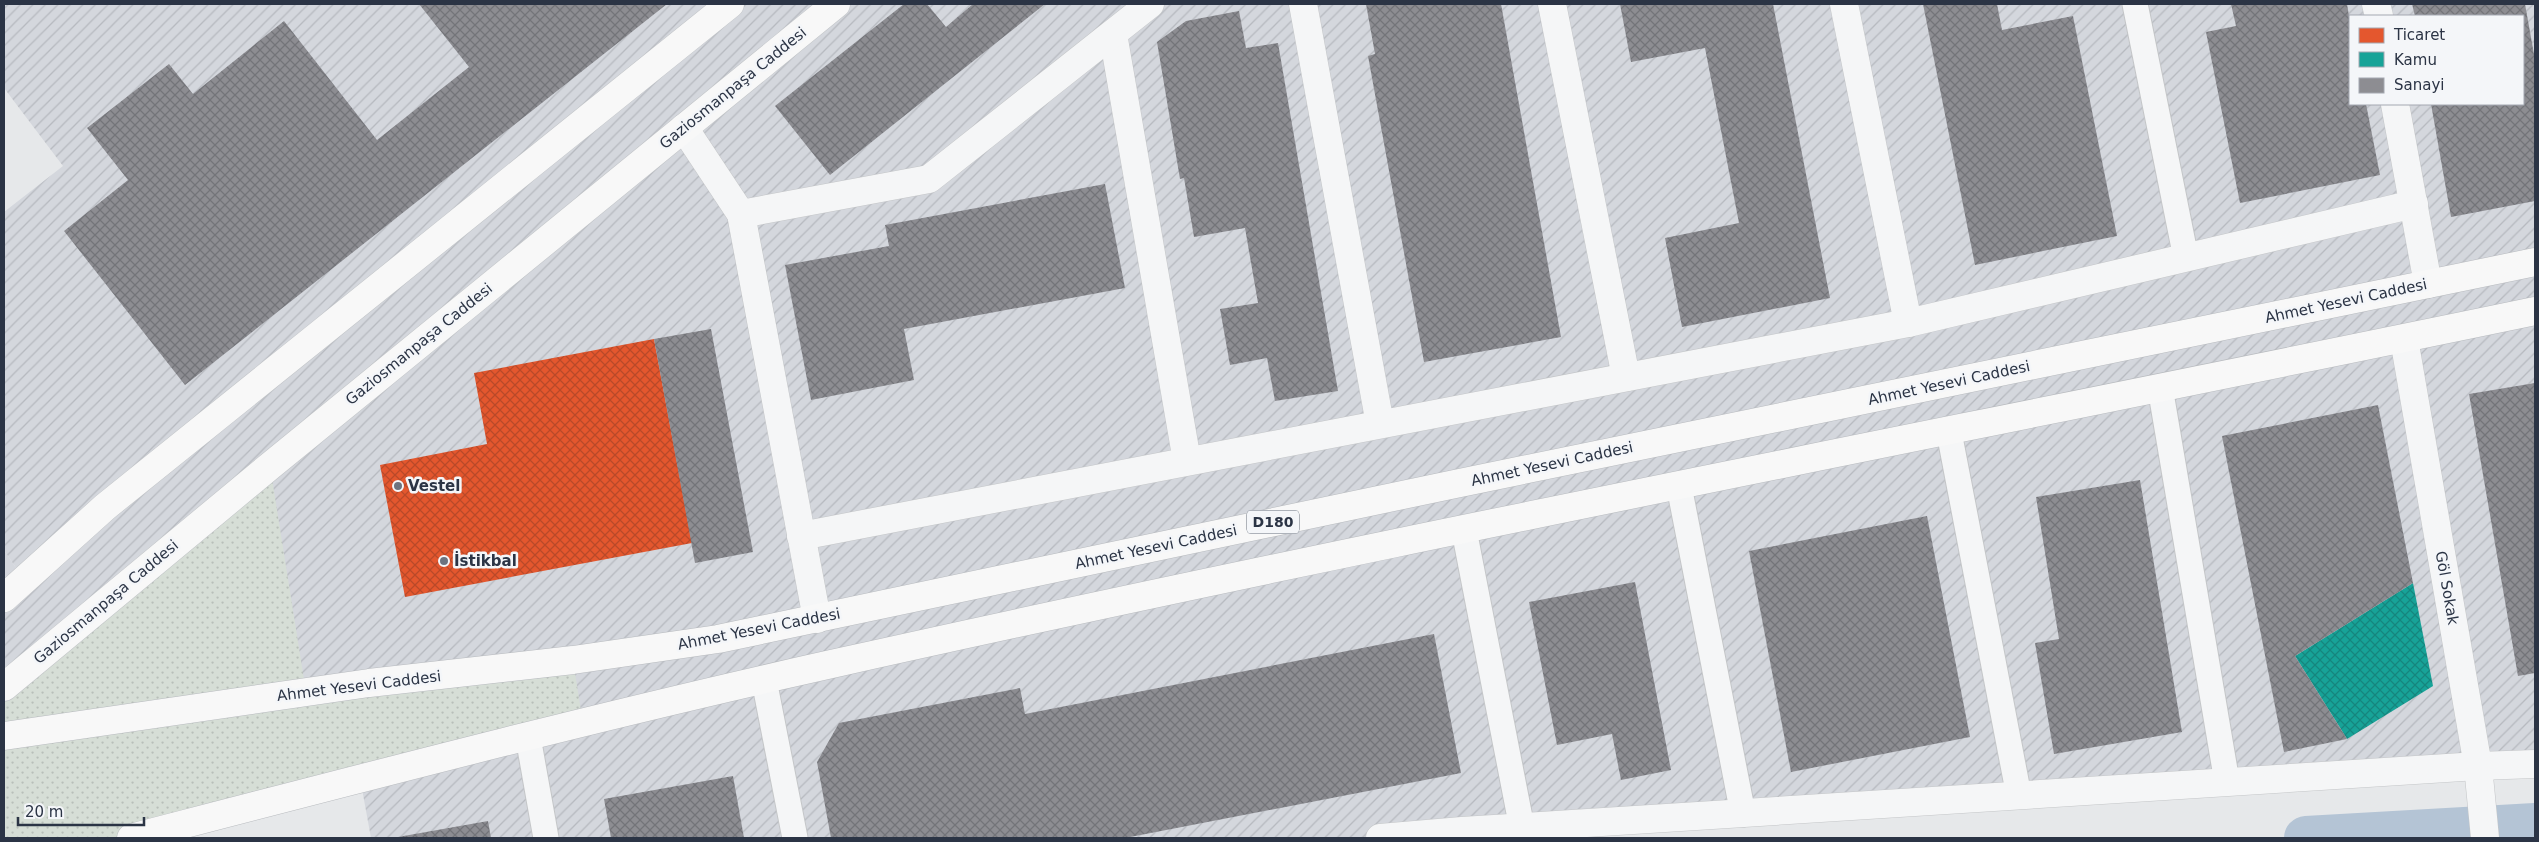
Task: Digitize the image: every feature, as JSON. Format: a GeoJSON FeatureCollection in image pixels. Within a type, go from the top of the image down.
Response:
{"type":"FeatureCollection","features":[{"type":"Feature","properties":{"kind":"main road","name":"Gaziosmanpaşa Caddesi"},"geometry":{"type":"LineString","coordinates":[[4,687],[270,466],[836,4]]}},
{"type":"Feature","properties":{"kind":"main road"},"geometry":{"type":"LineString","coordinates":[[4,598],[105,506],[720,7]]}},
{"type":"Feature","properties":{"kind":"main road","name":"Ahmet Yesevi Caddesi"},"geometry":{"type":"LineString","coordinates":[[4,736],[369,683],[573,660],[718,639],[1454,484],[2535,262]]}},
{"type":"Feature","properties":{"kind":"main road"},"geometry":{"type":"LineString","coordinates":[[131,838],[388,770],[764,680],[1464,530],[2535,312]]}},
{"type":"Feature","properties":{"kind":"street"},"geometry":{"type":"LineString","coordinates":[[742,214],[929,179],[1150,4]]}},
{"type":"Feature","properties":{"kind":"street"},"geometry":{"type":"LineString","coordinates":[[1303,4],[1380,424]]}},
{"type":"Feature","properties":{"kind":"street"},"geometry":{"type":"LineString","coordinates":[[1552,4],[1626,377]]}},
{"type":"Feature","properties":{"kind":"street"},"geometry":{"type":"LineString","coordinates":[[1844,4],[1908,323]]}},
{"type":"Feature","properties":{"kind":"street"},"geometry":{"type":"LineString","coordinates":[[1113,34],[1187,461]]}},
{"type":"Feature","properties":{"kind":"street"},"geometry":{"type":"LineString","coordinates":[[2395,105],[2428,284]]}},
{"type":"Feature","properties":{"kind":"street"},"geometry":{"type":"LineString","coordinates":[[684,128],[742,214],[817,619]]}},
{"type":"Feature","properties":{"kind":"street"},"geometry":{"type":"LineString","coordinates":[[801,536],[1908,323],[2414,204]]}},
{"type":"Feature","properties":{"kind":"street","name":"Göl Sokak"},"geometry":{"type":"LineString","coordinates":[[2404,339],[2478,766],[2485,838]]}},
{"type":"Feature","properties":{"kind":"street"},"geometry":{"type":"LineString","coordinates":[[1380,838],[2228,782],[2535,764]]}},
{"type":"Feature","properties":{"kind":"lane"},"geometry":{"type":"LineString","coordinates":[[2136,4],[2186,258]]}},
{"type":"Feature","properties":{"kind":"lane"},"geometry":{"type":"LineString","coordinates":[[2160,387],[2228,782]]}},
{"type":"Feature","properties":{"kind":"lane"},"geometry":{"type":"LineString","coordinates":[[1950,432],[2018,796]]}},
{"type":"Feature","properties":{"kind":"lane"},"geometry":{"type":"LineString","coordinates":[[1679,486],[1743,814]]}},
{"type":"Feature","properties":{"kind":"lane"},"geometry":{"type":"LineString","coordinates":[[1464,530],[1522,828]]}},
{"type":"Feature","properties":{"kind":"lane"},"geometry":{"type":"LineString","coordinates":[[764,680],[795,838]]}},
{"type":"Feature","properties":{"kind":"lane"},"geometry":{"type":"LineString","coordinates":[[528,737],[546,838]]}},
{"type":"Feature","properties":{"kind":"shaded area"},"geometry":{"type":"Polygon","coordinates":[[[4,4],[2535,4],[2535,764],[1380,838],[371,838],[360,778],[4,736],[4,598],[24,580],[4,550],[4,212],[63,166],[4,88],[4,4]]]}},
{"type":"Feature","properties":{"kind":"shaded area"},"geometry":{"type":"Polygon","coordinates":[[[270,466],[306,692],[573,660],[583,724],[131,838],[4,838],[4,687],[270,466]]]}},
{"type":"Feature","properties":{"kind":"shaded area"},"geometry":{"type":"Polygon","coordinates":[[[4,550],[24,580],[4,598],[4,550]]]}},
{"type":"Feature","properties":{"kind":"building: Ticaret"},"geometry":{"type":"Polygon","coordinates":[[[654,339],[692,543],[405,597],[380,465],[487,444],[474,373],[654,339]]]}},
{"type":"Feature","properties":{"kind":"building: Kamu"},"geometry":{"type":"Polygon","coordinates":[[[2413,583],[2433,686],[2347,739],[2295,656],[2413,583]]]}},
{"type":"Feature","properties":{"kind":"building: Sanayi"},"geometry":{"type":"Polygon","coordinates":[[[419,4],[667,4],[185,385],[64,231],[128,180],[87,128],[169,64],[193,94],[284,21],[377,140],[469,67],[419,4]]]}},
{"type":"Feature","properties":{"kind":"building: Sanayi"},"geometry":{"type":"Polygon","coordinates":[[[904,4],[927,4],[946,27],[973,4],[1045,4],[830,175],[775,106],[904,4]]]}},
{"type":"Feature","properties":{"kind":"building: Sanayi"},"geometry":{"type":"Polygon","coordinates":[[[1366,4],[1501,4],[1561,337],[1424,362],[1368,56],[1375,54],[1366,4]]]}},
{"type":"Feature","properties":{"kind":"building: Sanayi"},"geometry":{"type":"Polygon","coordinates":[[[1620,4],[1773,4],[1830,298],[1682,327],[1665,238],[1739,223],[1705,48],[1631,62],[1620,4]]]}},
{"type":"Feature","properties":{"kind":"building: Sanayi"},"geometry":{"type":"Polygon","coordinates":[[[1923,4],[1997,4],[2002,30],[2073,16],[2117,236],[1975,265],[1923,4]]]}},
{"type":"Feature","properties":{"kind":"building: Sanayi"},"geometry":{"type":"Polygon","coordinates":[[[2231,4],[2347,4],[2349,16],[2349,105],[2366,105],[2380,175],[2240,203],[2206,32],[2236,26],[2231,4]]]}},
{"type":"Feature","properties":{"kind":"building: Sanayi"},"geometry":{"type":"Polygon","coordinates":[[[2412,4],[2525,4],[2535,60],[2535,201],[2451,217],[2431,105],[2524,105],[2524,15],[2415,15],[2412,4]]]}},
{"type":"Feature","properties":{"kind":"building: Sanayi"},"geometry":{"type":"Polygon","coordinates":[[[1239,11],[1246,48],[1278,43],[1338,391],[1275,401],[1267,358],[1230,365],[1220,309],[1258,303],[1245,228],[1194,237],[1184,178],[1180,179],[1157,42],[1186,21],[1239,11]]]}},
{"type":"Feature","properties":{"kind":"building: Sanayi"},"geometry":{"type":"Polygon","coordinates":[[[1105,184],[1125,288],[904,329],[914,380],[811,400],[785,265],[889,246],[885,225],[1105,184]]]}},
{"type":"Feature","properties":{"kind":"building: Sanayi"},"geometry":{"type":"Polygon","coordinates":[[[711,329],[753,552],[695,563],[654,339],[711,329]]]}},
{"type":"Feature","properties":{"kind":"building: Sanayi"},"geometry":{"type":"Polygon","coordinates":[[[2535,383],[2535,673],[2518,676],[2469,394],[2535,383]]]}},
{"type":"Feature","properties":{"kind":"building: Sanayi"},"geometry":{"type":"Polygon","coordinates":[[[2378,405],[2413,583],[2295,656],[2347,739],[2284,752],[2222,436],[2378,405]]]}},
{"type":"Feature","properties":{"kind":"building: Sanayi"},"geometry":{"type":"Polygon","coordinates":[[[2140,480],[2182,732],[2054,754],[2035,643],[2059,639],[2036,497],[2140,480]]]}},
{"type":"Feature","properties":{"kind":"building: Sanayi"},"geometry":{"type":"Polygon","coordinates":[[[1927,516],[1970,737],[1791,772],[1749,551],[1927,516]]]}},
{"type":"Feature","properties":{"kind":"building: Sanayi"},"geometry":{"type":"Polygon","coordinates":[[[1635,582],[1671,770],[1621,780],[1612,734],[1557,745],[1529,602],[1635,582]]]}},
{"type":"Feature","properties":{"kind":"building: Sanayi"},"geometry":{"type":"Polygon","coordinates":[[[1434,634],[1461,773],[1125,838],[831,838],[817,762],[839,723],[1020,688],[1025,714],[1434,634]]]}},
{"type":"Feature","properties":{"kind":"building: Sanayi"},"geometry":{"type":"Polygon","coordinates":[[[733,776],[744,838],[611,838],[604,799],[733,776]]]}},
{"type":"Feature","properties":{"kind":"building: Sanayi"},"geometry":{"type":"Polygon","coordinates":[[[488,821],[491,838],[398,838],[398,837],[488,821]]]}},
{"type":"Feature","properties":{"kind":"waterway"},"geometry":{"type":"LineString","coordinates":[[2306,838],[2535,825]]}},
{"type":"Feature","properties":{"kind":"place","name":"Vestel"},"geometry":{"type":"Point","coordinates":[398,486]}},
{"type":"Feature","properties":{"kind":"place","name":"İstikbal"},"geometry":{"type":"Point","coordinates":[444,561]}}]}
